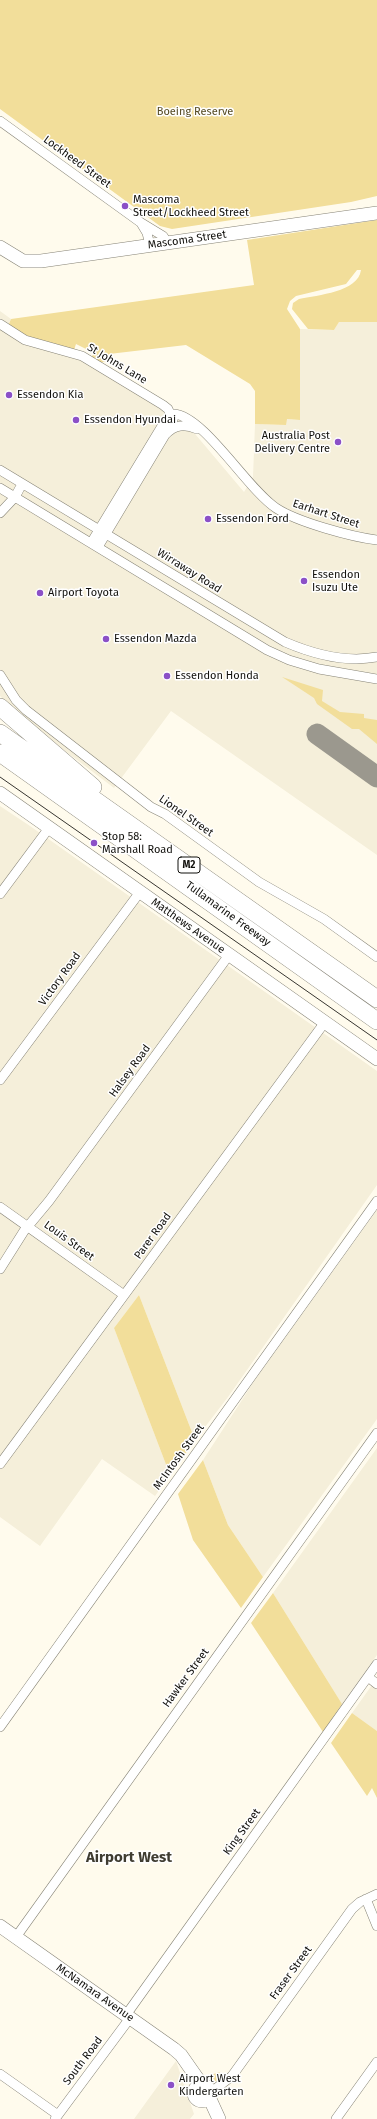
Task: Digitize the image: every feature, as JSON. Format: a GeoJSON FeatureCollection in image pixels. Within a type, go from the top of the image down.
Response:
{"type":"FeatureCollection","features":[{"type":"Feature","properties":{"kind":"highway"},"geometry":{"type":"LineString","coordinates":[[0,708],[126,815],[215,884]]}},
{"type":"Feature","properties":{"kind":"highway","name":"Tullamarine Freeway"},"geometry":{"type":"LineString","coordinates":[[0,733],[377,999]]}},
{"type":"Feature","properties":{"kind":"highway","name":"Tullamarine Freeway"},"geometry":{"type":"LineString","coordinates":[[0,753],[377,1021]]}},
{"type":"Feature","properties":{"kind":"highway"},"geometry":{"type":"LineString","coordinates":[[0,758],[58,793]]}},
{"type":"Feature","properties":{"kind":"main road","name":"Mascoma Street"},"geometry":{"type":"LineString","coordinates":[[0,247],[16,258],[30,261],[377,213]]}},
{"type":"Feature","properties":{"kind":"main road","name":"Matthews Avenue"},"geometry":{"type":"LineString","coordinates":[[0,794],[377,1059]]}},
{"type":"Feature","properties":{"kind":"main road","name":"McNamara Avenue"},"geometry":{"type":"LineString","coordinates":[[0,1926],[174,2049],[186,2063],[204,2092],[218,2119]]}},
{"type":"Feature","properties":{"kind":"street","name":"Lockheed Street"},"geometry":{"type":"LineString","coordinates":[[0,121],[140,222],[163,236],[167,242]]}},
{"type":"Feature","properties":{"kind":"street","name":"Lockheed Street"},"geometry":{"type":"LineString","coordinates":[[140,222],[147,233],[150,245]]}},
{"type":"Feature","properties":{"kind":"street","name":"St Johns Lane"},"geometry":{"type":"LineString","coordinates":[[0,324],[25,340],[67,351],[87,359],[163,405],[171,415]]}},
{"type":"Feature","properties":{"kind":"street"},"geometry":{"type":"LineString","coordinates":[[94,545],[154,446],[165,420],[171,415],[174,422],[170,430],[154,446]]}},
{"type":"Feature","properties":{"kind":"street","name":"Earhart Street"},"geometry":{"type":"LineString","coordinates":[[171,415],[186,418],[205,434],[258,493],[276,508],[304,521],[377,540]]}},
{"type":"Feature","properties":{"kind":"street","name":"Earhart Street"},"geometry":{"type":"LineString","coordinates":[[170,430],[177,426],[188,426],[205,434]]}},
{"type":"Feature","properties":{"kind":"street","name":"Wirraway Road"},"geometry":{"type":"LineString","coordinates":[[0,470],[285,642],[313,652],[346,659],[377,657]]}},
{"type":"Feature","properties":{"kind":"street"},"geometry":{"type":"LineString","coordinates":[[0,513],[14,497],[22,484]]}},
{"type":"Feature","properties":{"kind":"street"},"geometry":{"type":"LineString","coordinates":[[0,488],[267,650],[319,670],[377,679]]}},
{"type":"Feature","properties":{"kind":"street"},"geometry":{"type":"LineString","coordinates":[[242,635],[250,622]]}},
{"type":"Feature","properties":{"kind":"street","name":"Lionel Street"},"geometry":{"type":"LineString","coordinates":[[3,678],[16,700],[26,710],[151,807],[165,814],[259,882],[324,919],[377,957]]}},
{"type":"Feature","properties":{"kind":"street"},"geometry":{"type":"LineString","coordinates":[[0,894],[49,828]]}},
{"type":"Feature","properties":{"kind":"street","name":"Victory Road"},"geometry":{"type":"LineString","coordinates":[[0,1080],[140,892]]}},
{"type":"Feature","properties":{"kind":"street","name":"Halsey Road"},"geometry":{"type":"LineString","coordinates":[[0,1268],[229,955]]}},
{"type":"Feature","properties":{"kind":"street","name":"Parer Road"},"geometry":{"type":"LineString","coordinates":[[0,1464],[324,1022]]}},
{"type":"Feature","properties":{"kind":"street","name":"McIntosh Street"},"geometry":{"type":"LineString","coordinates":[[0,1726],[377,1201]]}},
{"type":"Feature","properties":{"kind":"street","name":"Louis Street"},"geometry":{"type":"LineString","coordinates":[[0,1207],[124,1295]]}},
{"type":"Feature","properties":{"kind":"street","name":"Hawker Street"},"geometry":{"type":"LineString","coordinates":[[16,1937],[377,1433]]}},
{"type":"Feature","properties":{"kind":"street","name":"King Street"},"geometry":{"type":"LineString","coordinates":[[128,2016],[377,1664]]}},
{"type":"Feature","properties":{"kind":"street"},"geometry":{"type":"LineString","coordinates":[[368,1677],[377,1684]]}},
{"type":"Feature","properties":{"kind":"street","name":"Fraser Street"},"geometry":{"type":"LineString","coordinates":[[204,2092],[232,2076],[352,1909],[366,1899],[377,1894]]}},
{"type":"Feature","properties":{"kind":"street"},"geometry":{"type":"LineString","coordinates":[[366,1899],[377,1926]]}},
{"type":"Feature","properties":{"kind":"street","name":"South Road"},"geometry":{"type":"LineString","coordinates":[[57,2117],[128,2016]]}},
{"type":"Feature","properties":{"kind":"street"},"geometry":{"type":"LineString","coordinates":[[336,2119],[377,2062]]}},
{"type":"Feature","properties":{"kind":"street"},"geometry":{"type":"LineString","coordinates":[[0,2074],[57,2117]]}},
{"type":"Feature","properties":{"kind":"shaded area"},"geometry":{"type":"Polygon","coordinates":[[[0,311],[11,319],[8,325],[100,363],[174,409],[244,492],[253,477],[255,424],[286,425],[286,419],[300,420],[300,329],[334,330],[339,322],[377,322],[377,855],[171,711],[114,788],[31,725],[0,696],[0,311]]]}},
{"type":"Feature","properties":{"kind":"shaded area"},"geometry":{"type":"Polygon","coordinates":[[[0,806],[377,1071],[377,1185],[228,1397],[195,1440],[139,1295],[114,1328],[170,1475],[155,1496],[102,1459],[40,1546],[0,1517],[0,806]]]}},
{"type":"Feature","properties":{"kind":"shaded area"},"geometry":{"type":"Polygon","coordinates":[[[377,1210],[377,1419],[263,1577],[228,1525],[203,1460],[255,1380],[377,1210]]]}},
{"type":"Feature","properties":{"kind":"shaded area"},"geometry":{"type":"Polygon","coordinates":[[[377,1448],[377,1655],[342,1704],[273,1593],[377,1448]]]}},
{"type":"Feature","properties":{"kind":"shaded area"},"geometry":{"type":"Polygon","coordinates":[[[377,1678],[377,1731],[352,1713],[377,1678]]]}},
{"type":"Feature","properties":{"kind":"shaded area","name":"Airport West Kindergarten"},"geometry":{"type":"Polygon","coordinates":[[[176,2061],[194,2114],[190,2119],[134,2119],[176,2061]]]}},
{"type":"Feature","properties":{"kind":"green space","name":"Boeing Reserve"},"geometry":{"type":"Polygon","coordinates":[[[0,0],[377,0],[377,196],[351,202],[172,229],[160,226],[0,109],[0,0]]]}},
{"type":"Feature","properties":{"kind":"green space"},"geometry":{"type":"Polygon","coordinates":[[[377,220],[377,322],[339,322],[334,330],[308,329],[292,309],[293,303],[299,299],[326,294],[345,288],[353,283],[361,270],[357,270],[346,284],[296,296],[290,301],[287,309],[300,329],[300,420],[287,419],[286,425],[255,424],[255,391],[250,384],[186,345],[109,354],[110,360],[100,363],[91,358],[94,353],[76,344],[74,350],[31,338],[8,326],[11,319],[254,285],[247,240],[377,220]]]}},
{"type":"Feature","properties":{"kind":"green space"},"geometry":{"type":"Polygon","coordinates":[[[282,677],[323,690],[322,701],[340,712],[364,714],[364,718],[377,720],[377,744],[359,729],[352,729],[317,704],[314,698],[282,677]]]}},
{"type":"Feature","properties":{"kind":"green space"},"geometry":{"type":"Polygon","coordinates":[[[139,1295],[195,1440],[170,1475],[114,1328],[139,1295]]]}},
{"type":"Feature","properties":{"kind":"green space"},"geometry":{"type":"Polygon","coordinates":[[[203,1460],[228,1525],[263,1577],[241,1608],[193,1540],[178,1494],[203,1460]]]}},
{"type":"Feature","properties":{"kind":"green space"},"geometry":{"type":"Polygon","coordinates":[[[273,1593],[342,1704],[323,1732],[251,1623],[273,1593]]]}},
{"type":"Feature","properties":{"kind":"green space"},"geometry":{"type":"Polygon","coordinates":[[[352,1713],[377,1731],[377,1798],[372,1788],[367,1796],[331,1743],[352,1713]]]}},
{"type":"Feature","properties":{"kind":"green space"},"geometry":{"type":"Polygon","coordinates":[[[219,2072],[225,2077],[213,2082],[211,2075],[219,2072]]]}},
{"type":"Feature","properties":{"kind":"taxiway"},"geometry":{"type":"LineString","coordinates":[[317,734],[377,777]]}},
{"type":"Feature","properties":{"kind":"tram line"},"geometry":{"type":"LineString","coordinates":[[0,777],[377,1040]]}},
{"type":"Feature","properties":{"kind":"place","name":"Mascoma Street/Lockheed Street"},"geometry":{"type":"Point","coordinates":[125,206]}},
{"type":"Feature","properties":{"kind":"place","name":"Essendon Kia"},"geometry":{"type":"Point","coordinates":[9,395]}},
{"type":"Feature","properties":{"kind":"place","name":"Essendon Hyundai"},"geometry":{"type":"Point","coordinates":[76,420]}},
{"type":"Feature","properties":{"kind":"place","name":"Australia Post Delivery Centre"},"geometry":{"type":"Point","coordinates":[338,442]}},
{"type":"Feature","properties":{"kind":"place","name":"Essendon Ford"},"geometry":{"type":"Point","coordinates":[208,519]}},
{"type":"Feature","properties":{"kind":"place","name":"Essendon Isuzu Ute"},"geometry":{"type":"Point","coordinates":[304,581]}},
{"type":"Feature","properties":{"kind":"place","name":"Airport Toyota"},"geometry":{"type":"Point","coordinates":[40,593]}},
{"type":"Feature","properties":{"kind":"place","name":"Essendon Mazda"},"geometry":{"type":"Point","coordinates":[106,639]}},
{"type":"Feature","properties":{"kind":"place","name":"Essendon Honda"},"geometry":{"type":"Point","coordinates":[167,676]}},
{"type":"Feature","properties":{"kind":"place","name":"Stop 58: Marshall Road"},"geometry":{"type":"Point","coordinates":[94,843]}},
{"type":"Feature","properties":{"kind":"place","name":"Airport West Kindergarten"},"geometry":{"type":"Point","coordinates":[171,2085]}},
{"type":"Feature","properties":{"kind":"district","name":"Airport West"},"geometry":{"type":"Point","coordinates":[129,1858]}}]}
